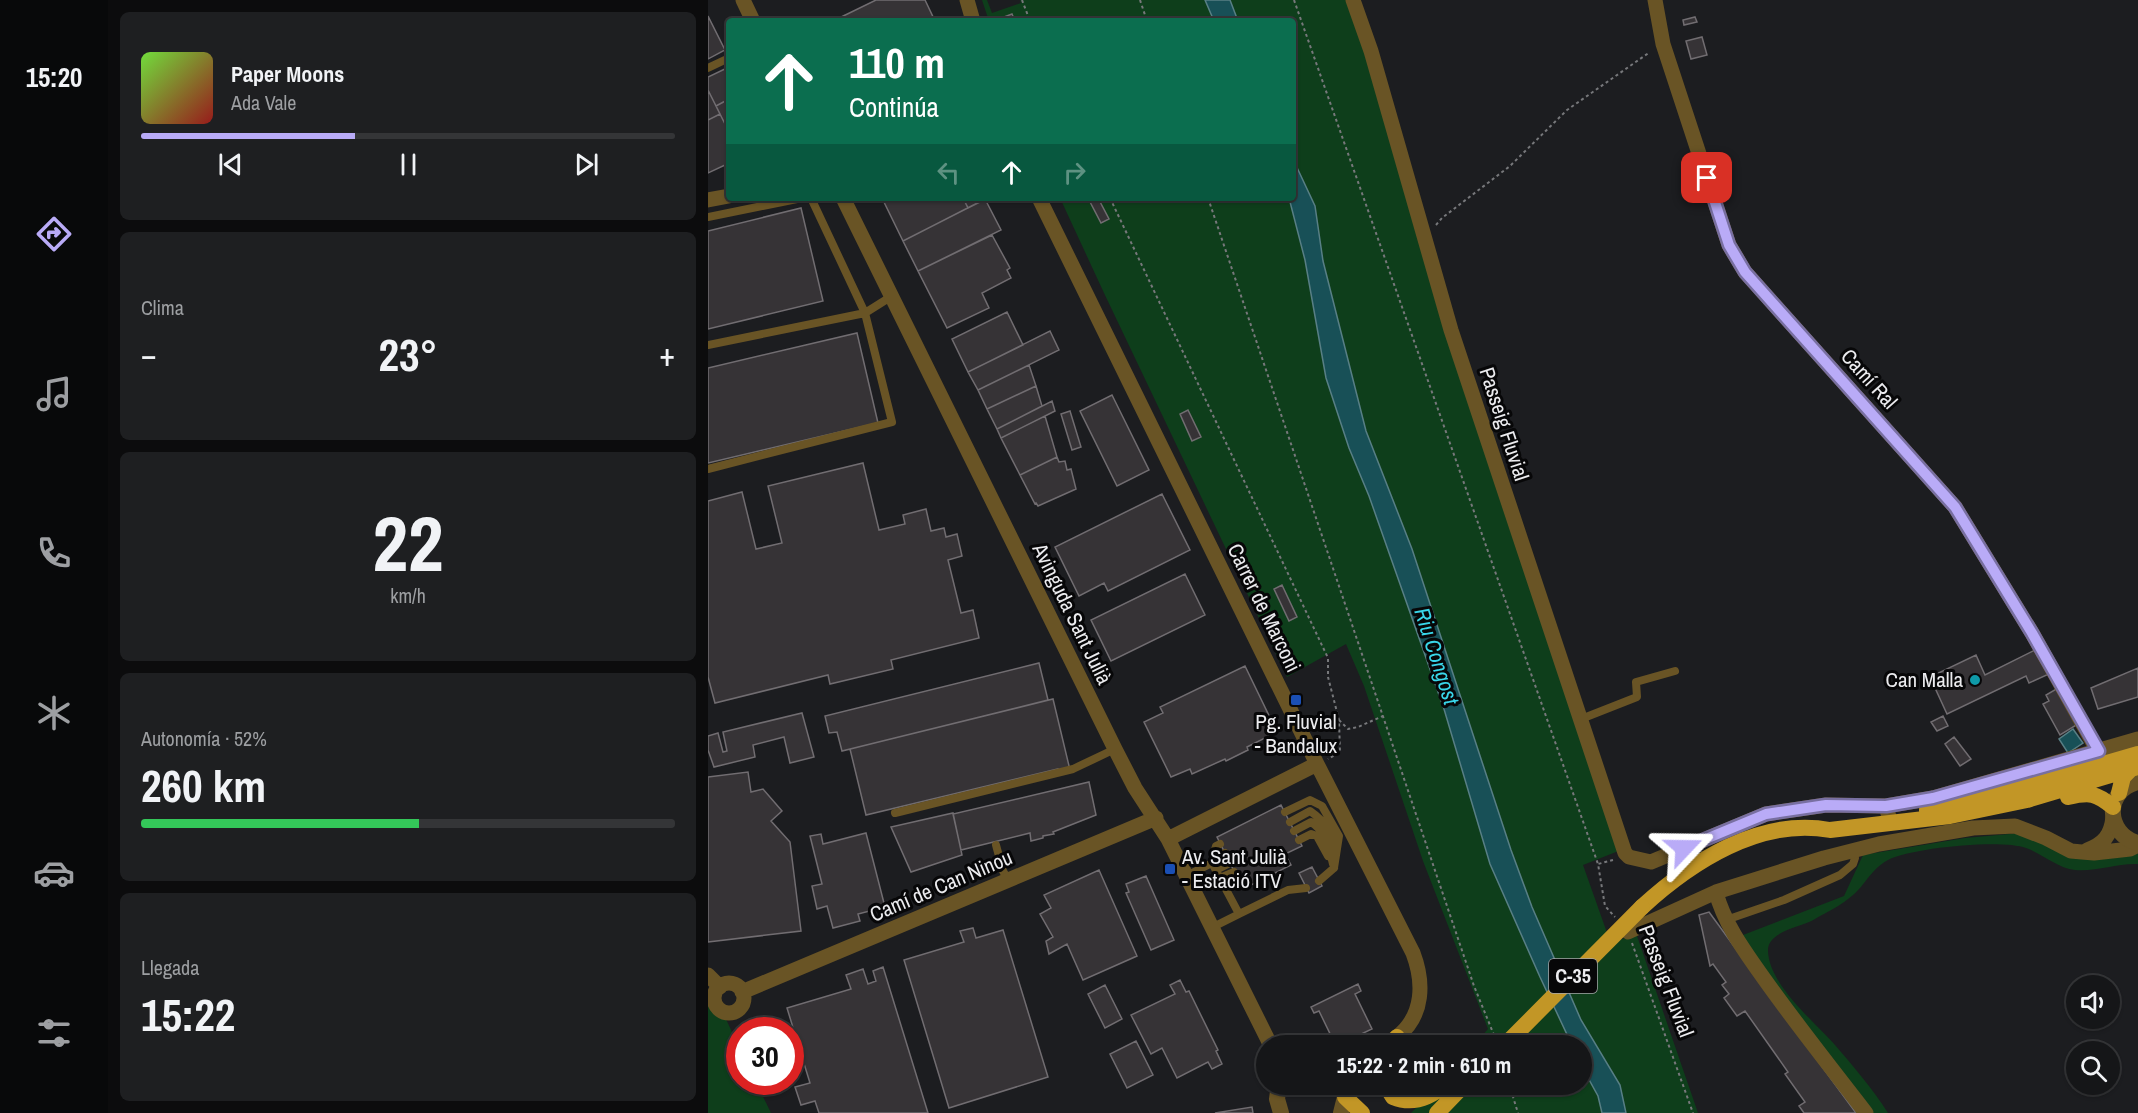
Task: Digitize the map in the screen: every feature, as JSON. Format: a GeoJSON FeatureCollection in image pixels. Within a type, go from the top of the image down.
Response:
{"type":"FeatureCollection","features":[{"type":"Feature","properties":{"kind":"highway","name":"C-35"},"geometry":{"type":"LineString","coordinates":[[1505,1035],[1668,884],[1727,847],[1757,836],[1787,830],[1816,827],[1888,811],[2003,793],[2102,757],[2137,768]]}},
{"type":"Feature","properties":{"kind":"highway"},"geometry":{"type":"LineString","coordinates":[[2003,793],[2018,795],[2118,768],[2137,768]]}},
{"type":"Feature","properties":{"kind":"highway","name":"C-35"},"geometry":{"type":"LineString","coordinates":[[1816,827],[1830,830],[1913,822],[1967,813],[2027,800],[2137,768]]}},
{"type":"Feature","properties":{"kind":"highway"},"geometry":{"type":"LineString","coordinates":[[1967,813],[1988,815],[2085,793],[2094,794],[2115,806],[2123,777],[2137,768]]}},
{"type":"Feature","properties":{"kind":"highway"},"geometry":{"type":"LineString","coordinates":[[1392,1095],[1419,1101],[1429,1095]]}},
{"type":"Feature","properties":{"kind":"highway"},"geometry":{"type":"LineString","coordinates":[[1416,1113],[1436,1100],[1439,1095]]}},
{"type":"Feature","properties":{"kind":"highway"},"geometry":{"type":"LineString","coordinates":[[1437,1113],[1456,1095]]}},
{"type":"Feature","properties":{"kind":"highway"},"geometry":{"type":"LineString","coordinates":[[1451,1113],[1461,1095]]}},
{"type":"Feature","properties":{"kind":"highway"},"geometry":{"type":"LineString","coordinates":[[1343,1098],[1362,1113]]}},
{"type":"Feature","properties":{"kind":"street"},"geometry":{"type":"LineString","coordinates":[[743,0],[752,18]]}},
{"type":"Feature","properties":{"kind":"street"},"geometry":{"type":"LineString","coordinates":[[967,0],[972,18]]}},
{"type":"Feature","properties":{"kind":"street","name":"Passeig Fluvial"},"geometry":{"type":"LineString","coordinates":[[1353,0],[1371,51],[1451,330],[1625,853],[1629,857]]}},
{"type":"Feature","properties":{"kind":"street","name":"Camí Ral"},"geometry":{"type":"LineString","coordinates":[[1655,0],[1663,44],[1729,245],[1745,272],[1955,507],[2032,633],[2102,757]]}},
{"type":"Feature","properties":{"kind":"street"},"geometry":{"type":"LineString","coordinates":[[708,200],[726,197]]}},
{"type":"Feature","properties":{"kind":"street","name":"Avinguda Sant Julià"},"geometry":{"type":"LineString","coordinates":[[844,201],[1115,749],[1135,788],[1168,839],[1265,1035]]}},
{"type":"Feature","properties":{"kind":"street","name":"Carrer de Marconi"},"geometry":{"type":"LineString","coordinates":[[1040,201],[1418,967],[1421,980],[1418,1005],[1400,1035]]}},
{"type":"Feature","properties":{"kind":"street"},"geometry":{"type":"LineString","coordinates":[[1629,857],[1651,862],[1766,814],[1826,805],[1888,811],[2102,757],[2138,740]]}},
{"type":"Feature","properties":{"kind":"street"},"geometry":{"type":"LineString","coordinates":[[1168,839],[1317,764]]}},
{"type":"Feature","properties":{"kind":"street"},"geometry":{"type":"LineString","coordinates":[[2115,806],[2116,827],[2122,835],[2138,844]]}},
{"type":"Feature","properties":{"kind":"street"},"geometry":{"type":"LineString","coordinates":[[2082,852],[2097,847],[2105,841],[2112,827],[2115,806]]}},
{"type":"Feature","properties":{"kind":"street","name":"Camí de Can Ninou"},"geometry":{"type":"LineString","coordinates":[[742,992],[1156,818]]}},
{"type":"Feature","properties":{"kind":"street"},"geometry":{"type":"LineString","coordinates":[[1628,932],[1716,892],[1853,850],[1973,828],[2015,826],[2031,831],[2071,851],[2094,853],[2130,849],[2138,844]]}},
{"type":"Feature","properties":{"kind":"street"},"geometry":{"type":"LineString","coordinates":[[1716,892],[1720,909],[1752,961],[1788,1012],[1866,1113]]}},
{"type":"Feature","properties":{"kind":"street"},"geometry":{"type":"LineString","coordinates":[[708,975],[720,987]]}},
{"type":"Feature","properties":{"kind":"street"},"geometry":{"type":"LineString","coordinates":[[732,984],[742,992],[742,1006],[735,1012],[725,1013],[717,1008],[715,994],[720,987],[732,984]]}},
{"type":"Feature","properties":{"kind":"street"},"geometry":{"type":"LineString","coordinates":[[1277,1095],[1281,1113]]}},
{"type":"Feature","properties":{"kind":"lane"},"geometry":{"type":"LineString","coordinates":[[708,68],[726,59]]}},
{"type":"Feature","properties":{"kind":"lane"},"geometry":{"type":"LineString","coordinates":[[708,217],[787,201]]}},
{"type":"Feature","properties":{"kind":"lane"},"geometry":{"type":"LineString","coordinates":[[708,469],[892,422],[865,313],[812,201]]}},
{"type":"Feature","properties":{"kind":"lane"},"geometry":{"type":"LineString","coordinates":[[708,345],[865,313],[892,296]]}},
{"type":"Feature","properties":{"kind":"lane"},"geometry":{"type":"LineString","coordinates":[[1581,719],[1637,697],[1636,682],[1675,671]]}},
{"type":"Feature","properties":{"kind":"lane"},"geometry":{"type":"LineString","coordinates":[[895,813],[1073,769],[1115,749]]}},
{"type":"Feature","properties":{"kind":"lane"},"geometry":{"type":"LineString","coordinates":[[1285,812],[1310,800],[1322,806],[1339,836],[1334,868],[1319,881]]}},
{"type":"Feature","properties":{"kind":"lane"},"geometry":{"type":"LineString","coordinates":[[1290,822],[1310,811],[1322,818],[1334,839],[1334,868]]}},
{"type":"Feature","properties":{"kind":"lane"},"geometry":{"type":"LineString","coordinates":[[1294,831],[1311,822],[1319,827],[1328,842],[1334,868]]}},
{"type":"Feature","properties":{"kind":"lane"},"geometry":{"type":"LineString","coordinates":[[1299,840],[1311,834],[1317,836],[1334,868]]}},
{"type":"Feature","properties":{"kind":"lane"},"geometry":{"type":"LineString","coordinates":[[1220,844],[1216,846],[1216,871],[1239,914]]}},
{"type":"Feature","properties":{"kind":"lane"},"geometry":{"type":"LineString","coordinates":[[996,845],[1003,871],[1008,880]]}},
{"type":"Feature","properties":{"kind":"lane"},"geometry":{"type":"LineString","coordinates":[[1726,920],[1784,900],[1840,875],[1852,864],[1855,858],[1853,850]]}},
{"type":"Feature","properties":{"kind":"lane"},"geometry":{"type":"LineString","coordinates":[[1216,871],[1225,853]]}},
{"type":"Feature","properties":{"kind":"lane"},"geometry":{"type":"LineString","coordinates":[[1216,871],[1230,863]]}},
{"type":"Feature","properties":{"kind":"lane"},"geometry":{"type":"LineString","coordinates":[[1186,876],[1216,871],[1234,872]]}},
{"type":"Feature","properties":{"kind":"lane"},"geometry":{"type":"LineString","coordinates":[[1211,928],[1288,890],[1306,888]]}},
{"type":"Feature","properties":{"kind":"path"},"geometry":{"type":"LineString","coordinates":[[1022,0],[1029,18]]}},
{"type":"Feature","properties":{"kind":"path"},"geometry":{"type":"LineString","coordinates":[[1140,0],[1145,16]]}},
{"type":"Feature","properties":{"kind":"path","name":"Passeig Fluvial"},"geometry":{"type":"LineString","coordinates":[[1294,0],[1598,864],[1605,906],[1628,932],[1693,1113]]}},
{"type":"Feature","properties":{"kind":"path"},"geometry":{"type":"LineString","coordinates":[[1423,232],[1436,225],[1510,166],[1567,110],[1663,44]]}},
{"type":"Feature","properties":{"kind":"path"},"geometry":{"type":"LineString","coordinates":[[1111,201],[1328,658],[1328,677],[1339,720],[1340,752],[1317,764]]}},
{"type":"Feature","properties":{"kind":"path"},"geometry":{"type":"LineString","coordinates":[[1209,201],[1474,986],[1496,1035]]}},
{"type":"Feature","properties":{"kind":"path"},"geometry":{"type":"LineString","coordinates":[[1339,720],[1348,729],[1383,716]]}},
{"type":"Feature","properties":{"kind":"path"},"geometry":{"type":"LineString","coordinates":[[1598,864],[1629,857]]}},
{"type":"Feature","properties":{"kind":"path"},"geometry":{"type":"LineString","coordinates":[[1512,1095],[1518,1113]]}},
{"type":"Feature","properties":{"kind":"green space"},"geometry":{"type":"Polygon","coordinates":[[[982,0],[987,0],[992,13],[1021,3],[1020,0],[1205,0],[1213,18],[988,18],[982,0]]]}},
{"type":"Feature","properties":{"kind":"green space"},"geometry":{"type":"Polygon","coordinates":[[[1230,0],[1346,0],[1621,850],[1583,865],[1611,944],[1636,933],[1698,1113],[1626,1113],[1620,1085],[1581,1020],[1532,907],[1511,850],[1412,549],[1366,432],[1323,260],[1315,206],[1296,165],[1296,18],[1237,18],[1230,0]]]}},
{"type":"Feature","properties":{"kind":"green space"},"geometry":{"type":"Polygon","coordinates":[[[1061,201],[1290,201],[1305,260],[1326,378],[1349,448],[1369,496],[1444,709],[1490,864],[1568,1035],[1483,1035],[1488,1029],[1423,861],[1364,686],[1346,644],[1287,677],[1061,201]]]}},
{"type":"Feature","properties":{"kind":"green space"},"geometry":{"type":"Polygon","coordinates":[[[2021,833],[2076,856],[2138,854],[2138,864],[2075,870],[2062,867],[2026,848],[1997,844],[1956,846],[1916,852],[1888,860],[1844,902],[1809,922],[1779,934],[1769,944],[1770,963],[1784,989],[1849,1061],[1888,1113],[1856,1113],[1730,940],[1844,896],[1863,855],[1965,838],[2021,833]]]}},
{"type":"Feature","properties":{"kind":"green space"},"geometry":{"type":"Polygon","coordinates":[[[708,998],[726,1019],[726,1095],[762,1095],[771,1113],[708,1113],[708,998]]]}},
{"type":"Feature","properties":{"kind":"green space"},"geometry":{"type":"Polygon","coordinates":[[[1592,1085],[1598,1096],[1602,1113],[1411,1113],[1429,1095],[1592,1095],[1592,1085]]]}},
{"type":"Feature","properties":{"kind":"water"},"geometry":{"type":"Polygon","coordinates":[[[1205,0],[1230,0],[1237,18],[1213,18],[1205,0]]]}},
{"type":"Feature","properties":{"kind":"water","name":"Riu Congost"},"geometry":{"type":"Polygon","coordinates":[[[1296,165],[1315,206],[1323,261],[1366,431],[1412,549],[1532,907],[1581,1020],[1590,1035],[1567,1035],[1490,864],[1444,709],[1369,496],[1349,448],[1326,378],[1305,260],[1290,201],[1296,201],[1296,165]]]}},
{"type":"Feature","properties":{"kind":"water"},"geometry":{"type":"Polygon","coordinates":[[[2073,729],[2083,743],[2068,753],[2059,739],[2073,729]]]}},
{"type":"Feature","properties":{"kind":"water"},"geometry":{"type":"Polygon","coordinates":[[[1592,1038],[1620,1085],[1626,1113],[1602,1113],[1598,1096],[1592,1085],[1592,1038]]]}},
{"type":"Feature","properties":{"kind":"building"},"geometry":{"type":"Polygon","coordinates":[[[876,0],[925,0],[934,18],[839,18],[876,0]]]}},
{"type":"Feature","properties":{"kind":"building"},"geometry":{"type":"Polygon","coordinates":[[[1012,14],[1014,18],[1004,18],[1012,14]]]}},
{"type":"Feature","properties":{"kind":"building"},"geometry":{"type":"Polygon","coordinates":[[[708,16],[725,50],[708,59],[708,16]]]}},
{"type":"Feature","properties":{"kind":"building"},"geometry":{"type":"Polygon","coordinates":[[[1695,17],[1697,22],[1684,25],[1683,20],[1695,17]]]}},
{"type":"Feature","properties":{"kind":"building"},"geometry":{"type":"Polygon","coordinates":[[[1702,37],[1707,55],[1691,59],[1686,41],[1702,37]]]}},
{"type":"Feature","properties":{"kind":"building"},"geometry":{"type":"Polygon","coordinates":[[[726,68],[726,101],[716,106],[708,90],[708,77],[726,68]]]}},
{"type":"Feature","properties":{"kind":"building"},"geometry":{"type":"Polygon","coordinates":[[[708,90],[720,114],[708,120],[708,90]]]}},
{"type":"Feature","properties":{"kind":"building"},"geometry":{"type":"Polygon","coordinates":[[[726,101],[726,126],[716,106],[726,101]]]}},
{"type":"Feature","properties":{"kind":"building"},"geometry":{"type":"Polygon","coordinates":[[[720,114],[726,126],[726,166],[708,173],[708,120],[720,114]]]}},
{"type":"Feature","properties":{"kind":"building"},"geometry":{"type":"Polygon","coordinates":[[[883,201],[964,201],[968,208],[903,241],[883,201]]]}},
{"type":"Feature","properties":{"kind":"building"},"geometry":{"type":"Polygon","coordinates":[[[964,201],[982,201],[968,208],[964,201]]]}},
{"type":"Feature","properties":{"kind":"building"},"geometry":{"type":"Polygon","coordinates":[[[981,201],[986,201],[1001,230],[918,271],[903,241],[981,201]]]}},
{"type":"Feature","properties":{"kind":"building"},"geometry":{"type":"Polygon","coordinates":[[[1090,201],[1100,201],[1109,219],[1101,223],[1090,201]]]}},
{"type":"Feature","properties":{"kind":"building"},"geometry":{"type":"Polygon","coordinates":[[[801,208],[823,301],[708,329],[708,231],[801,208]]]}},
{"type":"Feature","properties":{"kind":"building"},"geometry":{"type":"Polygon","coordinates":[[[992,235],[1010,268],[1007,270],[1011,278],[982,293],[989,308],[947,328],[918,271],[992,235]]]}},
{"type":"Feature","properties":{"kind":"building"},"geometry":{"type":"Polygon","coordinates":[[[1007,312],[1023,345],[968,372],[952,339],[1007,312]]]}},
{"type":"Feature","properties":{"kind":"building"},"geometry":{"type":"Polygon","coordinates":[[[1050,331],[1059,350],[978,390],[968,372],[1050,331]]]}},
{"type":"Feature","properties":{"kind":"building"},"geometry":{"type":"Polygon","coordinates":[[[857,333],[878,423],[708,463],[708,368],[857,333]]]}},
{"type":"Feature","properties":{"kind":"building"},"geometry":{"type":"Polygon","coordinates":[[[1029,365],[1036,386],[987,409],[978,390],[1029,365]]]}},
{"type":"Feature","properties":{"kind":"building"},"geometry":{"type":"Polygon","coordinates":[[[1036,386],[1042,406],[997,429],[987,409],[1036,386]]]}},
{"type":"Feature","properties":{"kind":"building"},"geometry":{"type":"Polygon","coordinates":[[[1112,395],[1149,470],[1117,486],[1080,411],[1112,395]]]}},
{"type":"Feature","properties":{"kind":"building"},"geometry":{"type":"Polygon","coordinates":[[[1052,401],[1055,411],[1001,438],[997,429],[1052,401]]]}},
{"type":"Feature","properties":{"kind":"building"},"geometry":{"type":"Polygon","coordinates":[[[1188,410],[1201,437],[1192,441],[1180,414],[1188,410]]]}},
{"type":"Feature","properties":{"kind":"building"},"geometry":{"type":"Polygon","coordinates":[[[1070,411],[1081,447],[1072,450],[1061,414],[1070,411]]]}},
{"type":"Feature","properties":{"kind":"building"},"geometry":{"type":"Polygon","coordinates":[[[1045,416],[1057,457],[1020,475],[1001,438],[1045,416]]]}},
{"type":"Feature","properties":{"kind":"building"},"geometry":{"type":"Polygon","coordinates":[[[1057,457],[1059,462],[1065,461],[1067,470],[1071,469],[1076,489],[1038,506],[1020,475],[1057,457]]]}},
{"type":"Feature","properties":{"kind":"building"},"geometry":{"type":"Polygon","coordinates":[[[863,463],[879,530],[905,524],[903,515],[926,509],[931,531],[944,528],[946,537],[957,534],[962,556],[948,560],[961,613],[973,610],[979,638],[891,660],[893,669],[830,684],[828,675],[715,703],[708,677],[708,501],[742,492],[756,549],[782,543],[768,486],[863,463]]]}},
{"type":"Feature","properties":{"kind":"building"},"geometry":{"type":"Polygon","coordinates":[[[1162,494],[1190,550],[1108,591],[1104,583],[1079,596],[1055,547],[1162,494]]]}},
{"type":"Feature","properties":{"kind":"building"},"geometry":{"type":"Polygon","coordinates":[[[1185,574],[1205,615],[1111,661],[1091,620],[1185,574]]]}},
{"type":"Feature","properties":{"kind":"building"},"geometry":{"type":"Polygon","coordinates":[[[1282,585],[1297,617],[1289,621],[1274,589],[1282,585]]]}},
{"type":"Feature","properties":{"kind":"building","name":"Can Malla"},"geometry":{"type":"Polygon","coordinates":[[[2037,649],[2049,674],[2029,683],[2026,676],[1947,714],[1930,677],[1976,655],[1985,675],[2037,649]]]}},
{"type":"Feature","properties":{"kind":"building"},"geometry":{"type":"Polygon","coordinates":[[[1039,663],[1048,700],[842,751],[837,732],[829,733],[825,716],[1039,663]]]}},
{"type":"Feature","properties":{"kind":"building"},"geometry":{"type":"Polygon","coordinates":[[[1245,666],[1277,732],[1226,761],[1225,759],[1192,774],[1190,769],[1171,777],[1144,722],[1163,713],[1160,707],[1245,666]]]}},
{"type":"Feature","properties":{"kind":"building"},"geometry":{"type":"Polygon","coordinates":[[[2138,668],[2138,697],[2098,709],[2091,688],[2138,668]]]}},
{"type":"Feature","properties":{"kind":"building"},"geometry":{"type":"Polygon","coordinates":[[[2058,688],[2078,724],[2060,735],[2043,704],[2049,701],[2046,695],[2058,688]]]}},
{"type":"Feature","properties":{"kind":"building"},"geometry":{"type":"Polygon","coordinates":[[[1053,699],[1070,770],[1059,773],[1058,769],[866,815],[850,749],[1053,699]]]}},
{"type":"Feature","properties":{"kind":"building"},"geometry":{"type":"Polygon","coordinates":[[[802,713],[814,757],[790,763],[784,737],[753,745],[755,757],[714,767],[708,750],[708,736],[718,733],[723,752],[727,751],[723,732],[802,713]]]}},
{"type":"Feature","properties":{"kind":"building"},"geometry":{"type":"Polygon","coordinates":[[[1943,716],[1948,726],[1937,731],[1931,722],[1943,716]]]}},
{"type":"Feature","properties":{"kind":"building"},"geometry":{"type":"Polygon","coordinates":[[[1954,737],[1971,759],[1960,766],[1945,744],[1954,737]]]}},
{"type":"Feature","properties":{"kind":"building"},"geometry":{"type":"Polygon","coordinates":[[[748,772],[751,792],[763,789],[782,811],[771,821],[790,842],[801,931],[708,942],[708,777],[748,772]]]}},
{"type":"Feature","properties":{"kind":"building"},"geometry":{"type":"Polygon","coordinates":[[[1089,782],[1096,815],[1053,832],[1054,834],[1043,836],[1043,838],[1031,841],[1030,833],[961,850],[953,814],[1089,782]]]}},
{"type":"Feature","properties":{"kind":"building"},"geometry":{"type":"Polygon","coordinates":[[[1281,805],[1302,846],[1285,854],[1291,865],[1243,889],[1217,837],[1281,805]]]}},
{"type":"Feature","properties":{"kind":"building"},"geometry":{"type":"Polygon","coordinates":[[[953,813],[962,855],[911,872],[891,827],[953,813]]]}},
{"type":"Feature","properties":{"kind":"building"},"geometry":{"type":"Polygon","coordinates":[[[866,833],[885,907],[858,914],[860,921],[833,928],[827,906],[817,909],[812,886],[822,884],[810,836],[821,834],[823,844],[866,833]]]}},
{"type":"Feature","properties":{"kind":"building"},"geometry":{"type":"Polygon","coordinates":[[[1312,867],[1322,886],[1309,893],[1299,873],[1312,867]]]}},
{"type":"Feature","properties":{"kind":"building"},"geometry":{"type":"Polygon","coordinates":[[[1099,870],[1137,956],[1083,980],[1067,944],[1049,954],[1046,941],[1053,937],[1040,914],[1051,908],[1044,895],[1099,870]]]}},
{"type":"Feature","properties":{"kind":"building"},"geometry":{"type":"Polygon","coordinates":[[[1146,876],[1174,940],[1151,950],[1126,893],[1129,892],[1126,884],[1146,876]]]}},
{"type":"Feature","properties":{"kind":"building"},"geometry":{"type":"Polygon","coordinates":[[[1709,912],[1856,1113],[1804,1113],[1799,1106],[1805,1102],[1785,1074],[1788,1072],[1745,1011],[1737,1016],[1724,998],[1729,994],[1722,985],[1726,982],[1713,964],[1710,966],[1699,915],[1709,912]]]}},
{"type":"Feature","properties":{"kind":"building"},"geometry":{"type":"Polygon","coordinates":[[[973,928],[976,938],[1003,930],[1048,1077],[949,1108],[904,960],[964,942],[960,931],[973,928]]]}},
{"type":"Feature","properties":{"kind":"building"},"geometry":{"type":"Polygon","coordinates":[[[883,967],[928,1113],[819,1113],[815,1101],[801,1105],[798,1095],[804,1095],[804,1085],[810,1083],[804,1063],[804,1017],[790,1017],[787,1008],[851,989],[846,975],[863,969],[868,984],[876,981],[873,971],[883,967]]]}},
{"type":"Feature","properties":{"kind":"building"},"geometry":{"type":"Polygon","coordinates":[[[1180,980],[1186,992],[1189,991],[1218,1050],[1216,1051],[1222,1064],[1212,1069],[1208,1062],[1177,1078],[1162,1048],[1151,1054],[1131,1015],[1175,994],[1170,985],[1180,980]]]}},
{"type":"Feature","properties":{"kind":"building"},"geometry":{"type":"Polygon","coordinates":[[[1358,984],[1361,991],[1355,994],[1372,1029],[1359,1035],[1331,1035],[1319,1011],[1314,1013],[1311,1007],[1358,984]]]}},
{"type":"Feature","properties":{"kind":"building"},"geometry":{"type":"Polygon","coordinates":[[[1105,985],[1122,1019],[1105,1028],[1088,994],[1105,985]]]}},
{"type":"Feature","properties":{"kind":"building"},"geometry":{"type":"Polygon","coordinates":[[[1136,1041],[1153,1075],[1127,1088],[1110,1054],[1136,1041]]]}},
{"type":"Feature","properties":{"kind":"building"},"geometry":{"type":"Polygon","coordinates":[[[1252,1107],[1253,1113],[1215,1113],[1252,1107]]]}},
{"type":"Feature","properties":{"kind":"place","name":"Can Malla"},"geometry":{"type":"Point","coordinates":[1975,680]}},
{"type":"Feature","properties":{"kind":"place","name":"Pg. Fluvial - Bandalux"},"geometry":{"type":"Point","coordinates":[1296,700]}},
{"type":"Feature","properties":{"kind":"place","name":"Av. Sant Julià - Estació ITV"},"geometry":{"type":"Point","coordinates":[1170,869]}},
{"type":"Feature","properties":{"kind":"route"},"geometry":{"type":"LineString","coordinates":[[1684,848],[1766,814],[1826,805],[1886,806],[1933,798],[2099,751],[2032,633],[1955,507],[1745,272],[1729,245],[1707,178]]}}]}
